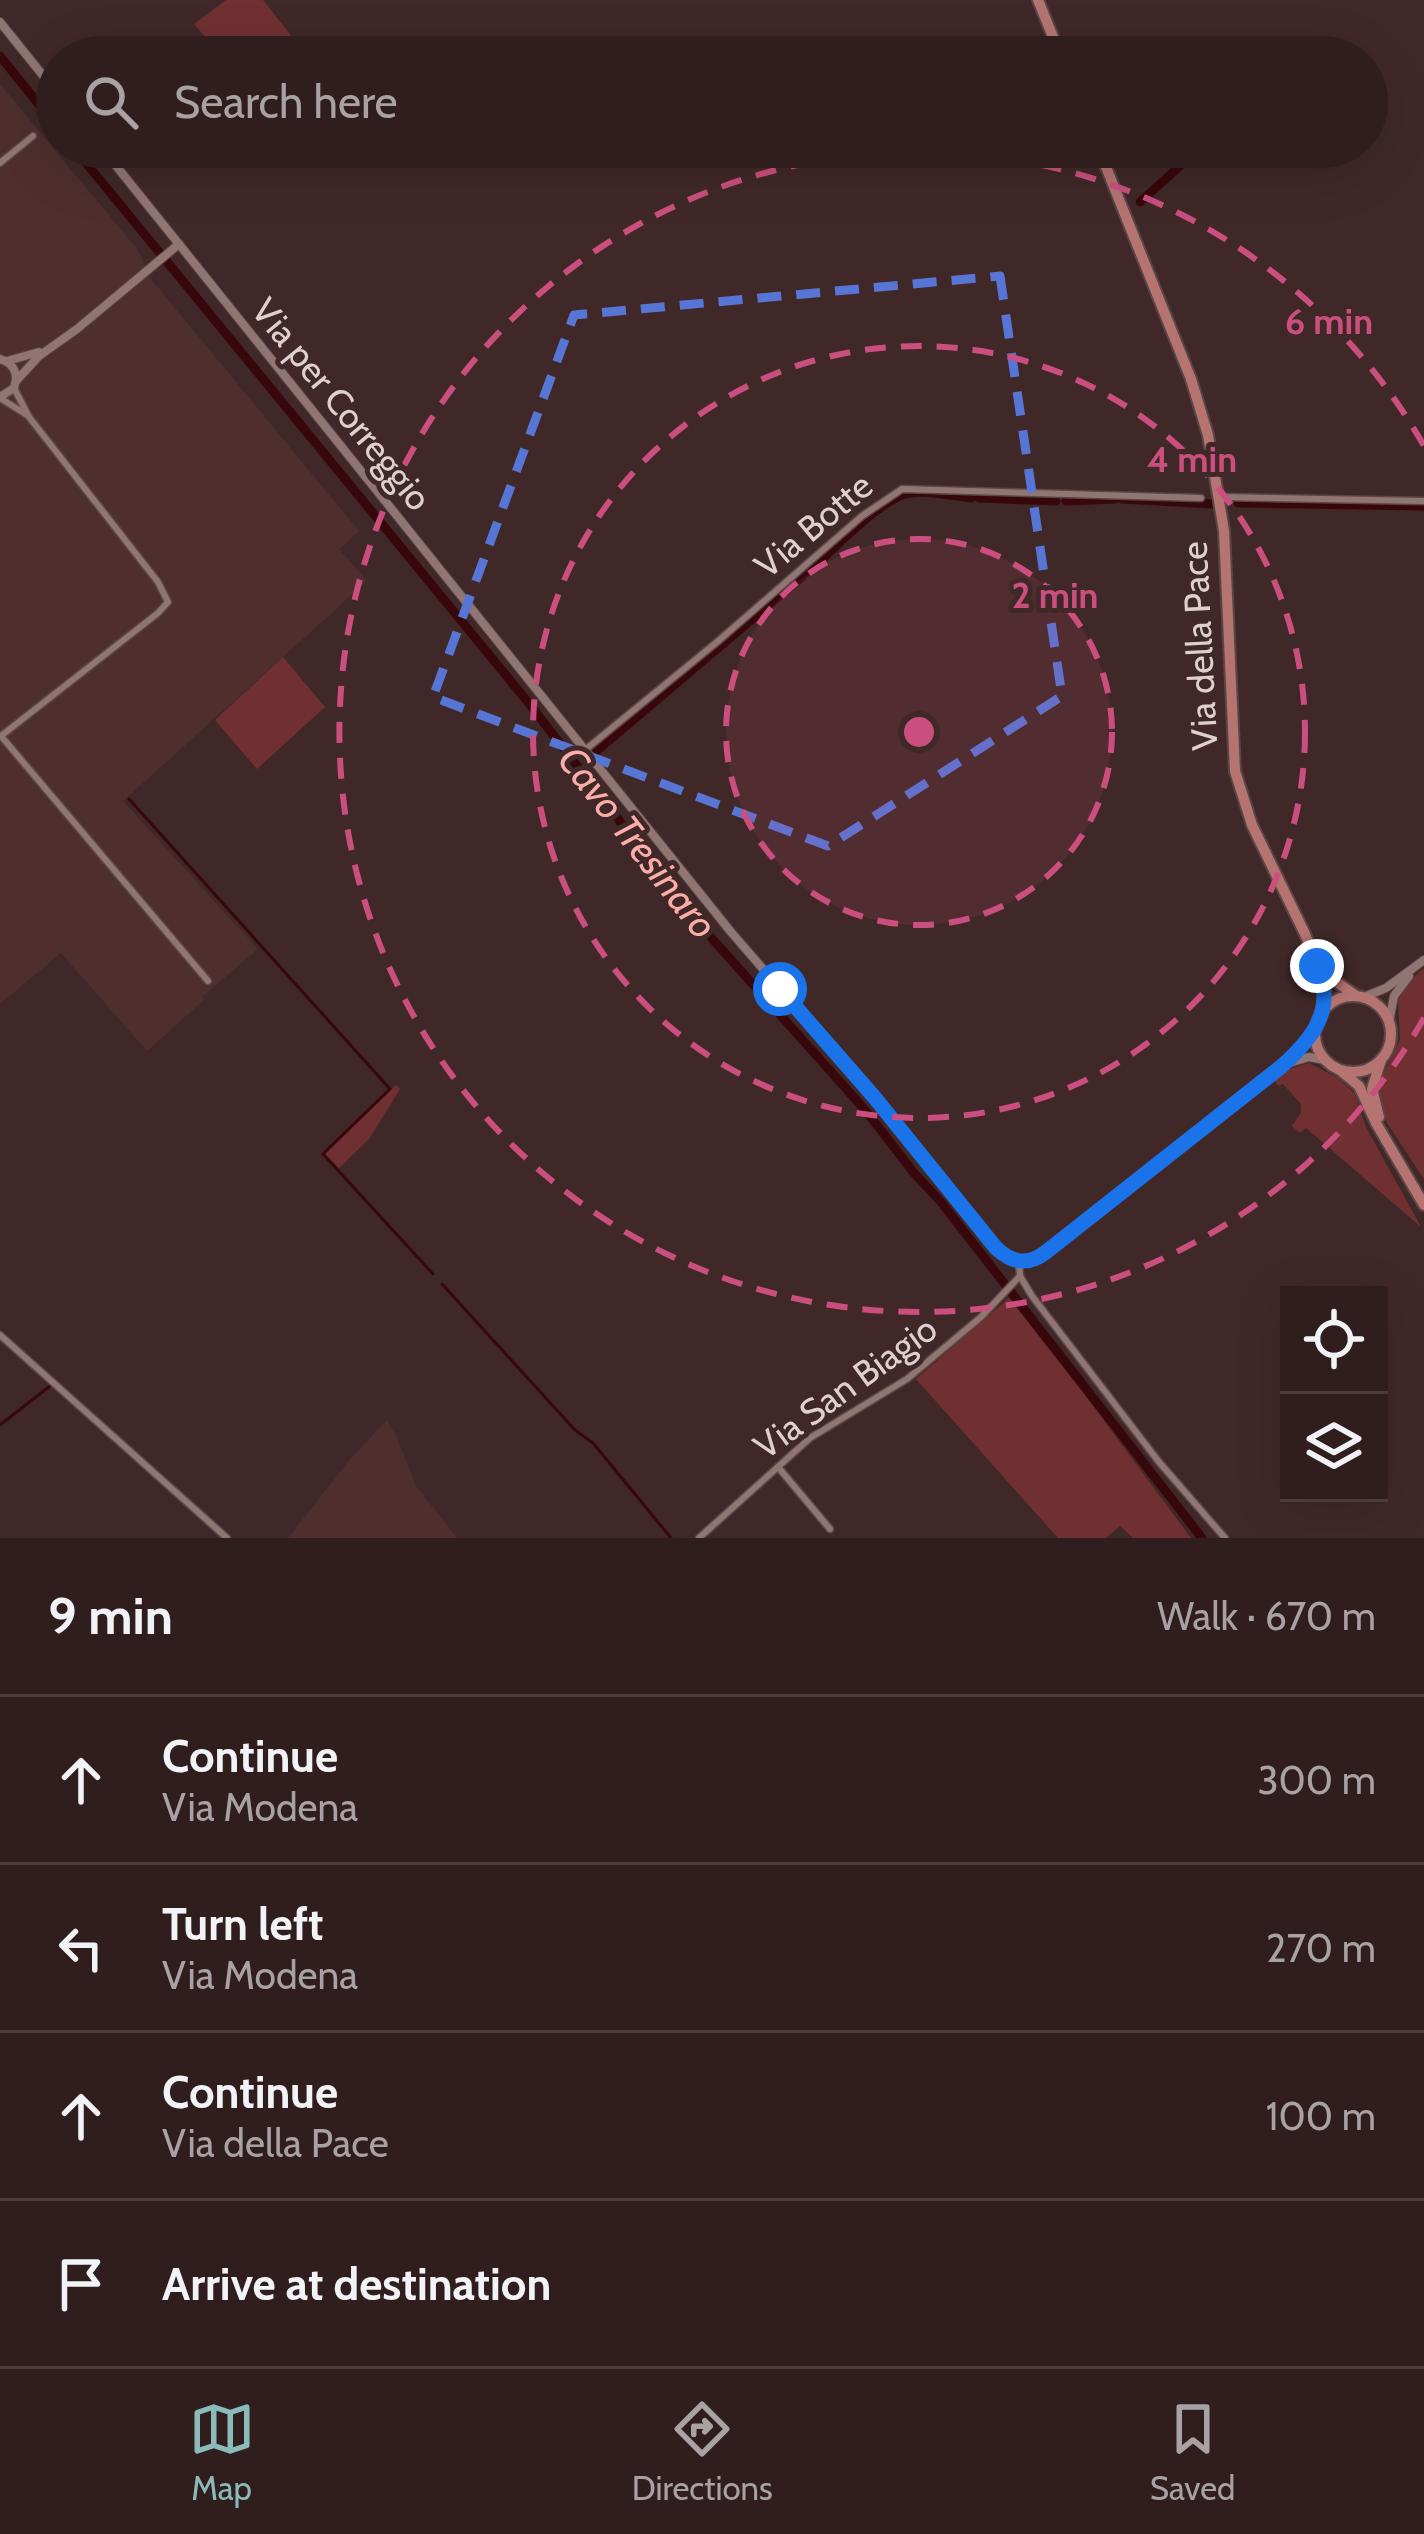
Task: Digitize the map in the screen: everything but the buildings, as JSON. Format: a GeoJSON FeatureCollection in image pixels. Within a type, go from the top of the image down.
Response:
{"type":"FeatureCollection","features":[{"type":"Feature","properties":{"kind":"main road"},"geometry":{"type":"LineString","coordinates":[[1038,0],[1053,36]]}},
{"type":"Feature","properties":{"kind":"main road","name":"Via della Pace"},"geometry":{"type":"LineString","coordinates":[[1106,168],[1191,379],[1208,435],[1226,548],[1235,771],[1252,825],[1331,978],[1379,1006],[1389,1022]]}},
{"type":"Feature","properties":{"kind":"main road","name":"Via della Pace"},"geometry":{"type":"LineString","coordinates":[[1305,934],[1325,991],[1322,1011]]}},
{"type":"Feature","properties":{"kind":"main road"},"geometry":{"type":"LineString","coordinates":[[1360,996],[1341,998],[1322,1011],[1315,1029],[1318,1050],[1359,1086],[1424,1205]]}},
{"type":"Feature","properties":{"kind":"main road"},"geometry":{"type":"LineString","coordinates":[[1389,1022],[1390,1041],[1372,1089],[1391,1148]]}},
{"type":"Feature","properties":{"kind":"main road"},"geometry":{"type":"LineString","coordinates":[[1338,1069],[1362,1071],[1382,1059]]}},
{"type":"Feature","properties":{"kind":"street"},"geometry":{"type":"LineString","coordinates":[[0,22],[36,67]]}},
{"type":"Feature","properties":{"kind":"street"},"geometry":{"type":"LineString","coordinates":[[0,163],[33,136]]}},
{"type":"Feature","properties":{"kind":"street","name":"Via per Correggio"},"geometry":{"type":"LineString","coordinates":[[116,168],[175,248],[731,932],[875,1098],[996,1248],[1019,1262]]}},
{"type":"Feature","properties":{"kind":"street"},"geometry":{"type":"LineString","coordinates":[[29,417],[0,398],[39,356],[175,248]]}},
{"type":"Feature","properties":{"kind":"street"},"geometry":{"type":"LineString","coordinates":[[4,360],[52,347]]}},
{"type":"Feature","properties":{"kind":"street"},"geometry":{"type":"LineString","coordinates":[[4,360],[15,370],[15,384],[29,417],[158,582],[168,602],[1,735],[208,981]]}},
{"type":"Feature","properties":{"kind":"street","name":"Via Botte"},"geometry":{"type":"LineString","coordinates":[[584,750],[862,516],[902,489],[1201,498]]}},
{"type":"Feature","properties":{"kind":"street"},"geometry":{"type":"LineString","coordinates":[[1220,497],[1424,501]]}},
{"type":"Feature","properties":{"kind":"street"},"geometry":{"type":"LineString","coordinates":[[1360,996],[1386,988],[1421,963]]}},
{"type":"Feature","properties":{"kind":"street"},"geometry":{"type":"LineString","coordinates":[[1389,1022],[1394,996],[1421,963]]}},
{"type":"Feature","properties":{"kind":"street"},"geometry":{"type":"LineString","coordinates":[[1225,1538],[1017,1279],[1019,1262],[1046,1252],[1282,1066],[1315,1029]]}},
{"type":"Feature","properties":{"kind":"street"},"geometry":{"type":"LineString","coordinates":[[1282,1066],[1304,1058],[1325,1060]]}},
{"type":"Feature","properties":{"kind":"street"},"geometry":{"type":"LineString","coordinates":[[1400,1165],[1424,1189]]}},
{"type":"Feature","properties":{"kind":"street","name":"Via San Biagio"},"geometry":{"type":"LineString","coordinates":[[699,1538],[818,1433],[907,1379],[981,1317],[1017,1279]]}},
{"type":"Feature","properties":{"kind":"street"},"geometry":{"type":"LineString","coordinates":[[0,1335],[227,1538]]}},
{"type":"Feature","properties":{"kind":"street"},"geometry":{"type":"LineString","coordinates":[[778,1467],[830,1529]]}},
{"type":"Feature","properties":{"kind":"highlighted area"},"geometry":{"type":"Polygon","coordinates":[[[1000,276],[1062,696],[828,846],[433,697],[574,315],[1000,276]]]}},
{"type":"Feature","properties":{"kind":"shaded area"},"geometry":{"type":"Polygon","coordinates":[[[226,0],[263,0],[292,36],[204,36],[194,24],[226,0]]]}},
{"type":"Feature","properties":{"kind":"shaded area"},"geometry":{"type":"Polygon","coordinates":[[[0,84],[36,127],[36,168],[70,168],[138,250],[151,279],[359,531],[339,549],[367,581],[123,801],[258,949],[147,1051],[61,953],[0,1004],[0,84]]]}},
{"type":"Feature","properties":{"kind":"shaded area"},"geometry":{"type":"Polygon","coordinates":[[[283,657],[325,707],[257,769],[215,720],[283,657]]]}},
{"type":"Feature","properties":{"kind":"shaded area"},"geometry":{"type":"Polygon","coordinates":[[[1424,968],[1424,1179],[1387,1123],[1379,1095],[1382,1077],[1400,1040],[1398,1000],[1424,968]]]}},
{"type":"Feature","properties":{"kind":"shaded area"},"geometry":{"type":"Polygon","coordinates":[[[1309,1063],[1338,1078],[1355,1094],[1366,1127],[1421,1227],[1306,1128],[1300,1133],[1292,1126],[1301,1104],[1273,1078],[1309,1063]]]}},
{"type":"Feature","properties":{"kind":"shaded area"},"geometry":{"type":"Polygon","coordinates":[[[396,1085],[400,1089],[369,1139],[339,1168],[326,1150],[396,1085]]]}},
{"type":"Feature","properties":{"kind":"shaded area"},"geometry":{"type":"Polygon","coordinates":[[[1009,1298],[1191,1538],[1133,1538],[1120,1526],[1106,1538],[1058,1538],[916,1379],[1009,1298]]]}},
{"type":"Feature","properties":{"kind":"shaded area"},"geometry":{"type":"Polygon","coordinates":[[[387,1420],[416,1486],[457,1538],[288,1538],[351,1458],[387,1420]]]}},
{"type":"Feature","properties":{"kind":"waterway","name":"Cavo Tresinaro"},"geometry":{"type":"LineString","coordinates":[[0,56],[36,101]]}},
{"type":"Feature","properties":{"kind":"waterway","name":"Cavo Tresinaro"},"geometry":{"type":"LineString","coordinates":[[90,168],[527,701],[700,925],[941,1202],[1202,1538]]}},
{"type":"Feature","properties":{"kind":"waterway"},"geometry":{"type":"LineString","coordinates":[[1140,202],[1178,168]]}},
{"type":"Feature","properties":{"kind":"waterway"},"geometry":{"type":"LineString","coordinates":[[808,572],[869,517],[905,494],[971,498]]}},
{"type":"Feature","properties":{"kind":"waterway"},"geometry":{"type":"LineString","coordinates":[[979,498],[1056,501]]}},
{"type":"Feature","properties":{"kind":"waterway"},"geometry":{"type":"LineString","coordinates":[[1066,501],[1115,499]]}},
{"type":"Feature","properties":{"kind":"waterway"},"geometry":{"type":"LineString","coordinates":[[1122,499],[1214,504]]}},
{"type":"Feature","properties":{"kind":"waterway"},"geometry":{"type":"LineString","coordinates":[[1238,503],[1424,506]]}},
{"type":"Feature","properties":{"kind":"waterway"},"geometry":{"type":"LineString","coordinates":[[594,753],[803,576]]}},
{"type":"Feature","properties":{"kind":"waterway"},"geometry":{"type":"LineString","coordinates":[[129,799],[390,1089],[323,1154],[433,1274]]}},
{"type":"Feature","properties":{"kind":"waterway"},"geometry":{"type":"LineString","coordinates":[[442,1284],[575,1430],[593,1443],[671,1538]]}},
{"type":"Feature","properties":{"kind":"waterway"},"geometry":{"type":"LineString","coordinates":[[0,1425],[50,1386]]}},
{"type":"Feature","properties":{"kind":"route"},"geometry":{"type":"LineString","coordinates":[[780,989],[996,1248],[1019,1262],[1039,1258],[1306,1044],[1325,999],[1317,966]]}}]}
